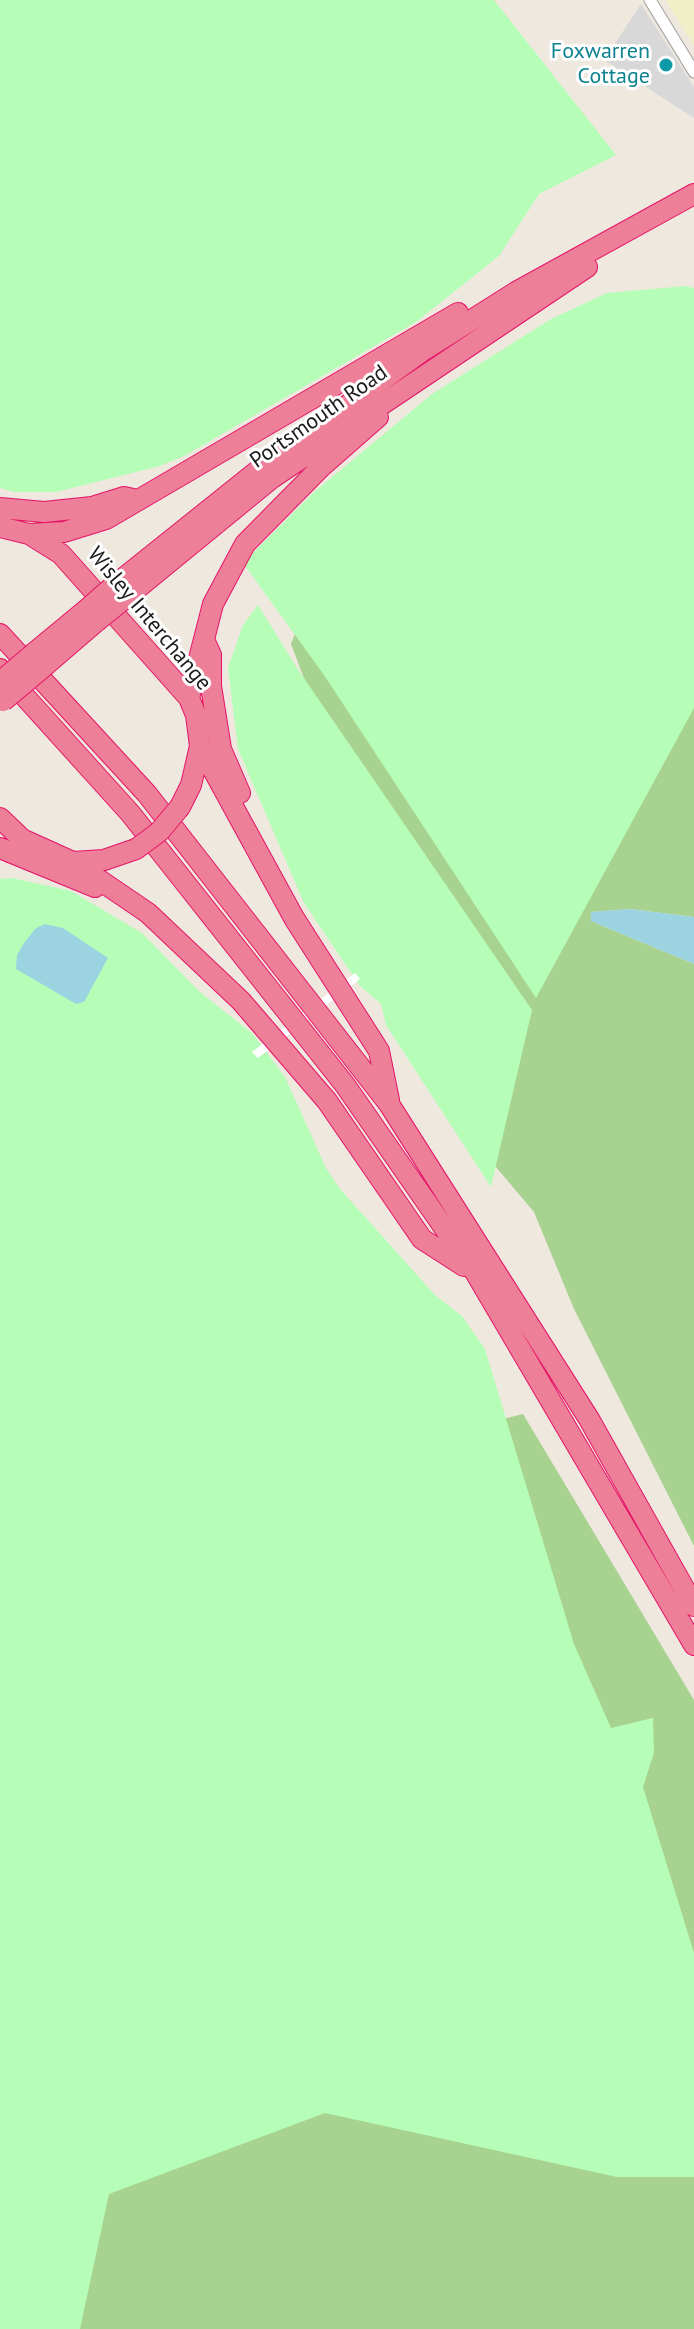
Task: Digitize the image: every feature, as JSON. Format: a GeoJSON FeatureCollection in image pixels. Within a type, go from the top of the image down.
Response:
{"type":"FeatureCollection","features":[{"type":"Feature","properties":{"kind":"highway","name":"Portsmouth Road"},"geometry":{"type":"LineString","coordinates":[[117,594],[209,507],[352,400],[538,280],[694,194]]}},
{"type":"Feature","properties":{"kind":"highway","name":"Portsmouth Road"},"geometry":{"type":"LineString","coordinates":[[1,696],[117,594],[272,478],[550,289],[694,209]]}},
{"type":"Feature","properties":{"kind":"highway"},"geometry":{"type":"LineString","coordinates":[[29,534],[79,529],[106,519],[507,284],[538,280]]}},
{"type":"Feature","properties":{"kind":"highway"},"geometry":{"type":"LineString","coordinates":[[189,698],[203,636],[220,585],[255,532],[428,371]]}},
{"type":"Feature","properties":{"kind":"highway"},"geometry":{"type":"LineString","coordinates":[[0,508],[44,512],[92,507],[124,497],[137,501]]}},
{"type":"Feature","properties":{"kind":"highway","name":"Wisley Interchange"},"geometry":{"type":"LineString","coordinates":[[0,527],[29,534],[61,554],[189,698],[196,715],[200,746],[191,785],[180,807],[159,832],[136,849],[104,860],[73,862]]}},
{"type":"Feature","properties":{"kind":"highway"},"geometry":{"type":"LineString","coordinates":[[0,634],[147,794],[389,1104],[589,1419],[694,1606]]}},
{"type":"Feature","properties":{"kind":"highway"},"geometry":{"type":"LineString","coordinates":[[203,636],[211,655],[211,686],[221,749],[241,796],[240,817]]}},
{"type":"Feature","properties":{"kind":"highway"},"geometry":{"type":"LineString","coordinates":[[0,669],[130,813],[248,958],[345,1085],[475,1272],[694,1645]]}},
{"type":"Feature","properties":{"kind":"highway"},"geometry":{"type":"LineString","coordinates":[[200,746],[294,918],[379,1051],[389,1104]]}},
{"type":"Feature","properties":{"kind":"highway"},"geometry":{"type":"LineString","coordinates":[[0,818],[22,839]]}},
{"type":"Feature","properties":{"kind":"highway"},"geometry":{"type":"LineString","coordinates":[[0,837],[22,839],[73,862],[148,913],[206,965],[289,1053],[347,1127],[422,1239],[475,1272]]}},
{"type":"Feature","properties":{"kind":"highway"},"geometry":{"type":"LineString","coordinates":[[0,848],[97,888],[122,905],[148,913]]}},
{"type":"Feature","properties":{"kind":"street"},"geometry":{"type":"LineString","coordinates":[[650,0],[694,72]]}},
{"type":"Feature","properties":{"kind":"shaded area"},"geometry":{"type":"Polygon","coordinates":[[[641,4],[694,87],[694,118],[604,60],[641,4]]]}},
{"type":"Feature","properties":{"kind":"green space"},"geometry":{"type":"Polygon","coordinates":[[[0,0],[494,0],[616,155],[539,194],[499,256],[416,322],[184,456],[160,466],[56,492],[14,492],[0,488],[0,0]]]}},
{"type":"Feature","properties":{"kind":"green space"},"geometry":{"type":"Polygon","coordinates":[[[665,0],[694,0],[694,46],[665,0]]]}},
{"type":"Feature","properties":{"kind":"green space"},"geometry":{"type":"Polygon","coordinates":[[[685,286],[694,288],[694,708],[536,998],[324,675],[243,563],[313,493],[432,394],[551,319],[607,293],[685,286]]]}},
{"type":"Feature","properties":{"kind":"green space"},"geometry":{"type":"Polygon","coordinates":[[[694,303],[694,917],[630,909],[591,912],[591,921],[694,964],[694,1546],[574,1309],[534,1212],[485,1154],[291,644],[296,631],[694,303]]]}},
{"type":"Feature","properties":{"kind":"green space"},"geometry":{"type":"Polygon","coordinates":[[[258,605],[297,668],[532,1010],[491,1187],[386,1025],[381,1004],[360,986],[304,903],[238,749],[228,668],[243,625],[258,605]]]}},
{"type":"Feature","properties":{"kind":"green space"},"geometry":{"type":"Polygon","coordinates":[[[12,878],[71,891],[142,933],[200,992],[253,1034],[285,1077],[326,1168],[340,1189],[435,1295],[462,1316],[485,1349],[574,1644],[611,1728],[653,1718],[654,1753],[643,1787],[694,1953],[694,2177],[617,2177],[325,2113],[109,2194],[80,2329],[0,2329],[0,879],[12,878]]]}},
{"type":"Feature","properties":{"kind":"green space"},"geometry":{"type":"Polygon","coordinates":[[[0,977],[322,1189],[503,1419],[523,1414],[694,1700],[694,2329],[0,2329],[0,977]]]}},
{"type":"Feature","properties":{"kind":"water"},"geometry":{"type":"Polygon","coordinates":[[[630,909],[694,917],[694,964],[591,921],[591,912],[630,909]]]}},
{"type":"Feature","properties":{"kind":"water"},"geometry":{"type":"Polygon","coordinates":[[[45,924],[63,928],[108,958],[84,1002],[76,1004],[16,969],[17,955],[24,943],[36,928],[45,924]]]}},
{"type":"Feature","properties":{"kind":"pier"},"geometry":{"type":"Polygon","coordinates":[[[355,973],[360,979],[258,1058],[252,1052],[355,973]]]}},
{"type":"Feature","properties":{"kind":"place","name":"Foxwarren Cottage"},"geometry":{"type":"Point","coordinates":[666,65]}}]}
